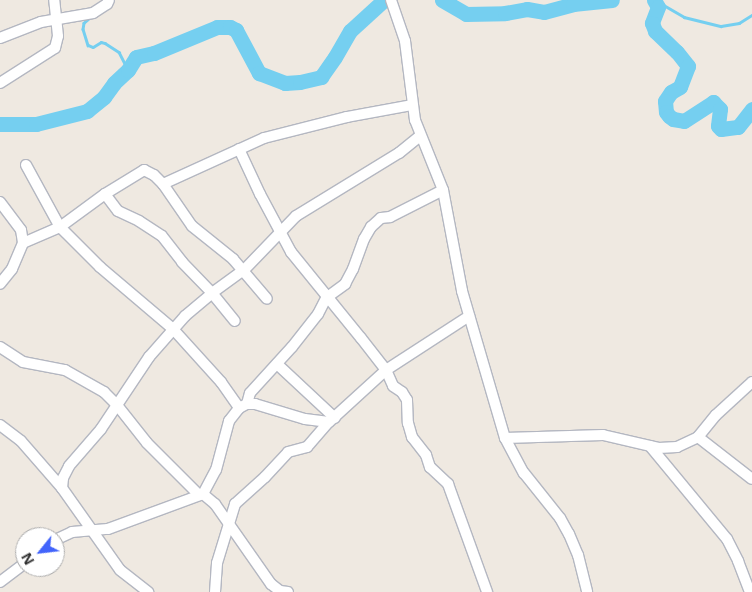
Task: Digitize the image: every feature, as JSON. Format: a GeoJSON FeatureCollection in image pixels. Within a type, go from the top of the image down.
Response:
{"type":"FeatureCollection","features":[{"type":"Feature","properties":{"kind":"street"},"geometry":{"type":"LineString","coordinates":[[0,83],[55,48],[58,36],[54,0]]}},
{"type":"Feature","properties":{"kind":"street"},"geometry":{"type":"LineString","coordinates":[[391,0],[404,41],[412,105],[420,136],[443,190],[450,235],[469,316],[505,438],[516,462],[560,518],[569,534],[578,555],[587,592]]}},
{"type":"Feature","properties":{"kind":"street"},"geometry":{"type":"LineString","coordinates":[[0,38],[56,18],[93,13],[111,1]]}},
{"type":"Feature","properties":{"kind":"street"},"geometry":{"type":"LineString","coordinates":[[163,184],[264,138],[412,105]]}},
{"type":"Feature","properties":{"kind":"street"},"geometry":{"type":"LineString","coordinates":[[62,488],[63,478],[69,466],[101,429],[136,374],[173,329],[212,292],[244,270],[264,246],[280,234],[296,216],[399,153],[420,136]]}},
{"type":"Feature","properties":{"kind":"street"},"geometry":{"type":"LineString","coordinates":[[239,149],[280,234],[291,252],[326,298],[386,370],[394,386],[402,392],[407,400],[408,424],[412,436],[426,455],[430,467],[448,484],[487,592]]}},
{"type":"Feature","properties":{"kind":"street"},"geometry":{"type":"LineString","coordinates":[[26,165],[60,227],[100,267],[173,329],[243,406],[332,420]]}},
{"type":"Feature","properties":{"kind":"street"},"geometry":{"type":"LineString","coordinates":[[23,243],[60,227],[105,194],[144,170],[154,175],[163,184],[192,226],[244,270],[267,299]]}},
{"type":"Feature","properties":{"kind":"street"},"geometry":{"type":"LineString","coordinates":[[65,535],[90,529],[108,529],[201,495],[216,470],[229,421],[243,406],[250,393],[277,364],[318,314],[326,298],[344,284],[350,276],[359,248],[371,227],[380,218],[390,217],[443,190]]}},
{"type":"Feature","properties":{"kind":"street"},"geometry":{"type":"LineString","coordinates":[[105,194],[118,211],[139,221],[162,236],[182,262],[212,292],[235,321]]}},
{"type":"Feature","properties":{"kind":"street"},"geometry":{"type":"LineString","coordinates":[[0,202],[21,230],[23,243],[12,269],[0,284]]}},
{"type":"Feature","properties":{"kind":"street"},"geometry":{"type":"LineString","coordinates":[[215,592],[216,563],[235,504],[265,477],[288,452],[306,447],[386,370],[469,316]]}},
{"type":"Feature","properties":{"kind":"street"},"geometry":{"type":"LineString","coordinates":[[0,347],[23,362],[65,370],[104,392],[117,404],[147,443],[201,495],[215,504],[272,584],[280,591],[288,592]]}},
{"type":"Feature","properties":{"kind":"street"},"geometry":{"type":"LineString","coordinates":[[277,364],[332,420]]}},
{"type":"Feature","properties":{"kind":"street"},"geometry":{"type":"LineString","coordinates":[[505,438],[603,435],[650,446],[677,447],[698,436],[716,415],[752,382]]}},
{"type":"Feature","properties":{"kind":"street"},"geometry":{"type":"LineString","coordinates":[[0,424],[21,441],[62,488],[120,570],[148,592]]}},
{"type":"Feature","properties":{"kind":"street"},"geometry":{"type":"LineString","coordinates":[[698,436],[752,479]]}},
{"type":"Feature","properties":{"kind":"street"},"geometry":{"type":"LineString","coordinates":[[650,446],[727,539],[751,592]]}},
{"type":"Feature","properties":{"kind":"street"},"geometry":{"type":"LineString","coordinates":[[0,582],[15,571]]}},
{"type":"Feature","properties":{"kind":"waterway"},"geometry":{"type":"LineString","coordinates":[[0,124],[36,124],[87,111],[104,97],[114,83],[128,70],[136,57],[154,53],[217,27],[230,27],[236,30],[259,73],[285,83],[321,77],[350,31],[384,0]]}},
{"type":"Feature","properties":{"kind":"waterway"},"geometry":{"type":"LineString","coordinates":[[442,0],[466,14],[505,13],[527,9],[544,12],[573,4],[612,0]]}},
{"type":"Feature","properties":{"kind":"waterway"},"geometry":{"type":"LineString","coordinates":[[654,0],[658,7],[652,23],[655,31],[677,52],[688,66],[680,87],[671,92],[665,101],[666,112],[669,116],[673,119],[684,121],[713,102],[720,109],[718,126],[721,129],[738,127],[752,109]]}},
{"type":"Feature","properties":{"kind":"waterway"},"geometry":{"type":"LineString","coordinates":[[655,0],[684,17],[721,26],[739,23],[752,15]]}},
{"type":"Feature","properties":{"kind":"waterway"},"geometry":{"type":"LineString","coordinates":[[91,17],[84,23],[83,29],[88,45],[93,47],[101,42],[105,43],[119,52],[128,70]]}}]}
